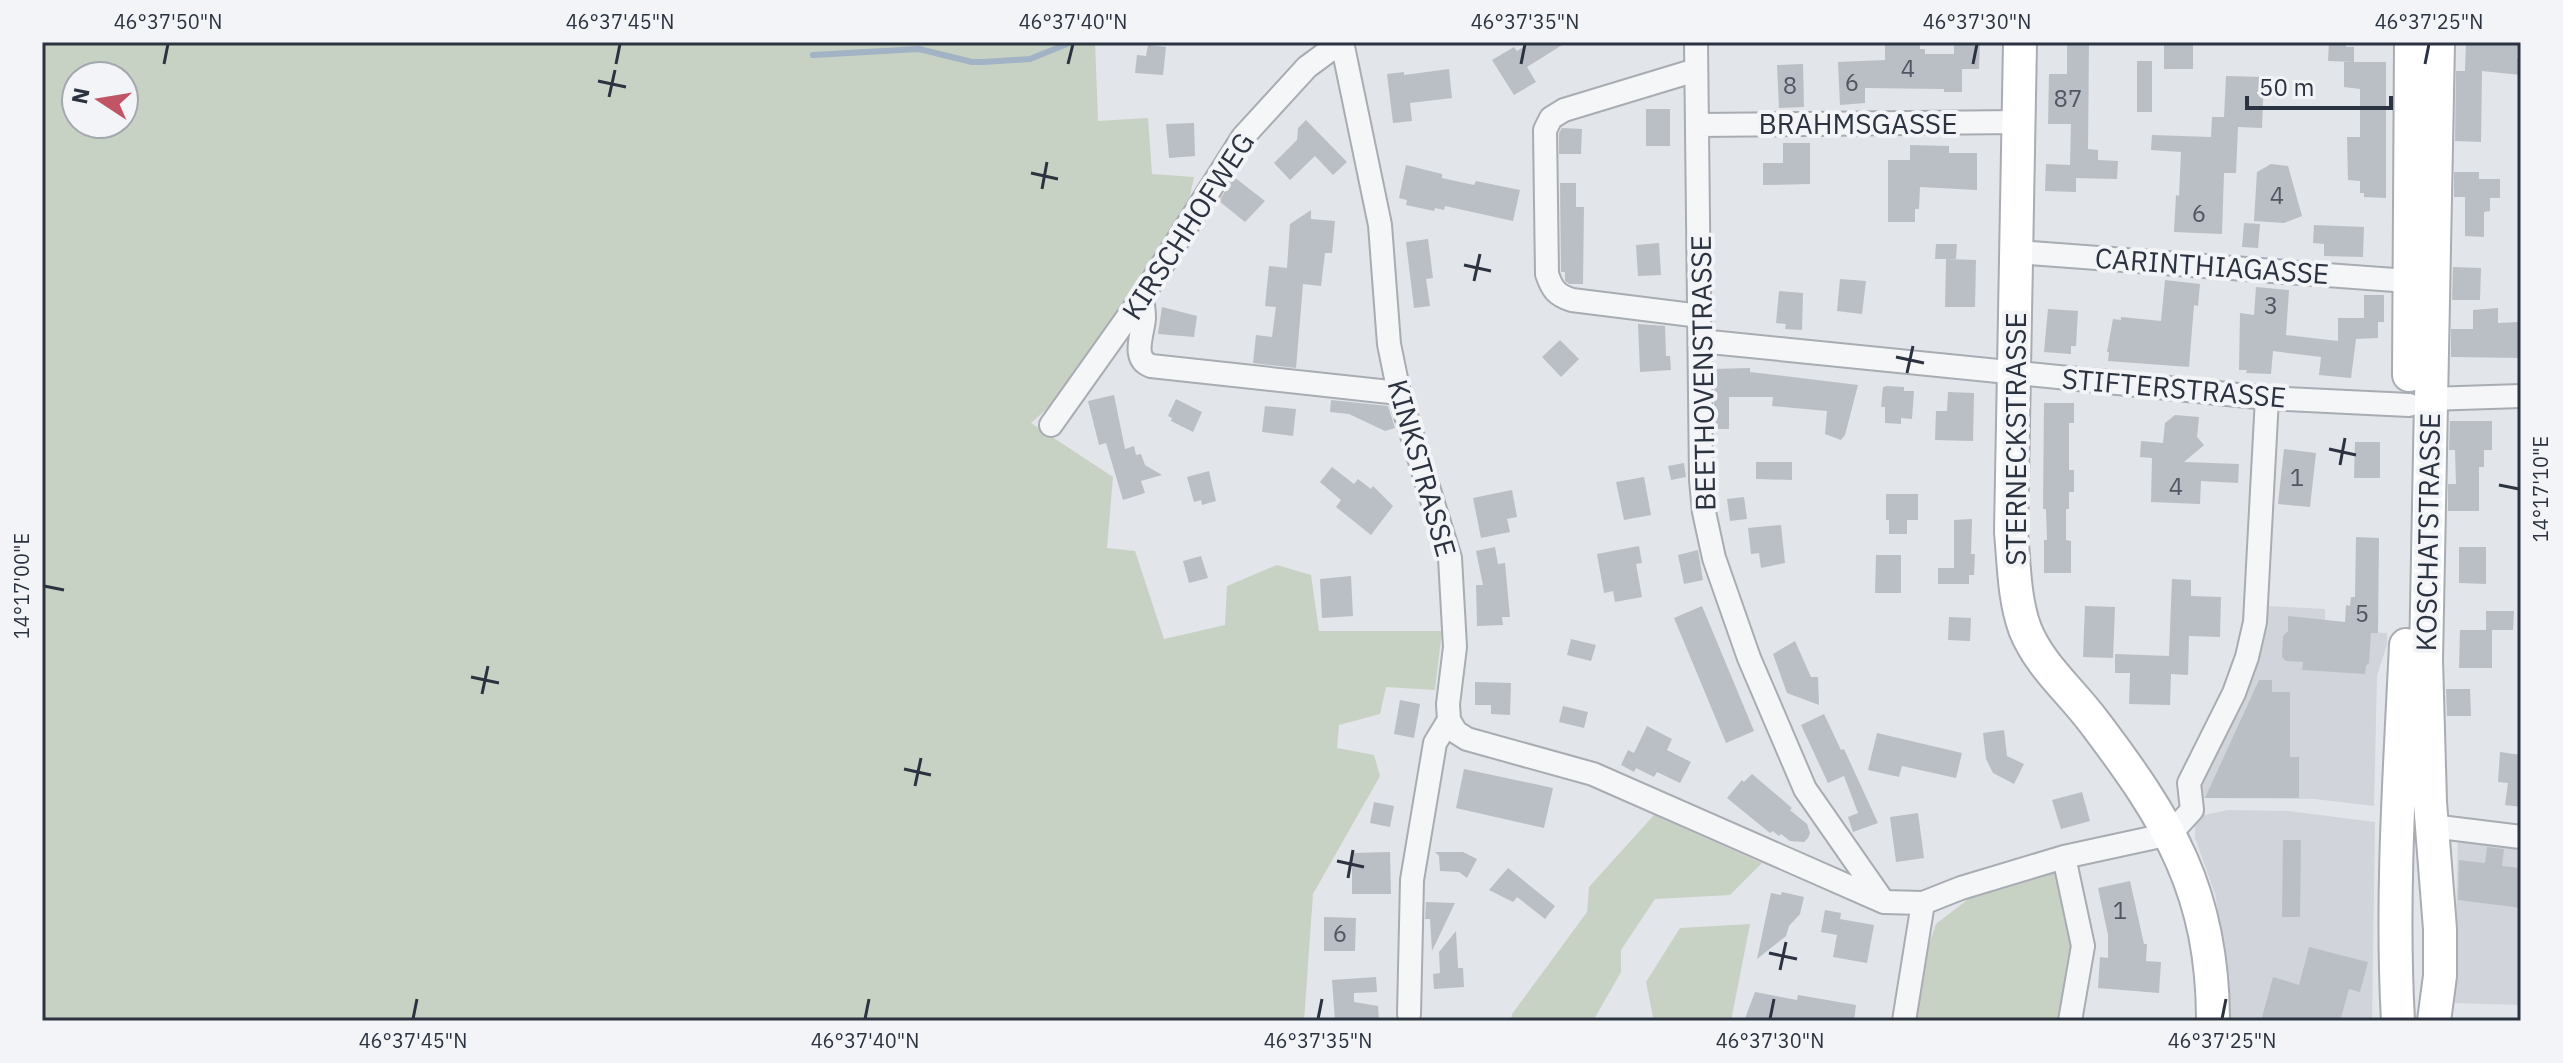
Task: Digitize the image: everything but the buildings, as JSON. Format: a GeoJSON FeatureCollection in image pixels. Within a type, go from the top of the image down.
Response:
{"type":"FeatureCollection","features":[{"type":"Feature","properties":{"kind":"main road","name":"STERNECKSTRASSE"},"geometry":{"type":"LineString","coordinates":[[2020,42],[2011,532],[2018,599],[2026,629],[2043,662],[2092,718],[2146,792],[2183,861],[2205,929],[2213,1021]]}},
{"type":"Feature","properties":{"kind":"main road","name":"KOSCHATSTRASSE"},"geometry":{"type":"LineString","coordinates":[[2411,42],[2408,281],[2419,402],[2432,826],[2440,929],[2440,976],[2434,1021]]}},
{"type":"Feature","properties":{"kind":"main road","name":"KOSCHATSTRASSE"},"geometry":{"type":"LineString","coordinates":[[2398,1021],[2394,956],[2396,836],[2438,42]]}},
{"type":"Feature","properties":{"kind":"main road"},"geometry":{"type":"LineString","coordinates":[[2396,836],[2414,826],[2432,826]]}},
{"type":"Feature","properties":{"kind":"main road"},"geometry":{"type":"LineString","coordinates":[[2394,956],[2408,970],[2440,976]]}},
{"type":"Feature","properties":{"kind":"street","name":"KIRSCHHOFWEG"},"geometry":{"type":"LineString","coordinates":[[1051,425],[1142,297],[1243,137],[1307,67],[1342,42]]}},
{"type":"Feature","properties":{"kind":"street","name":"KINKSTRASSE"},"geometry":{"type":"LineString","coordinates":[[1342,42],[1380,225],[1389,344],[1399,393],[1450,558],[1455,647],[1449,720]]}},
{"type":"Feature","properties":{"kind":"street","name":"BEETHOVENSTRASSE"},"geometry":{"type":"LineString","coordinates":[[1696,42],[1701,480],[1714,558],[1749,658],[1805,789],[1884,902]]}},
{"type":"Feature","properties":{"kind":"street"},"geometry":{"type":"LineString","coordinates":[[1696,70],[1564,110],[1551,118],[1545,130],[1547,274],[1552,289],[1561,297],[1700,316]]}},
{"type":"Feature","properties":{"kind":"street","name":"BRAHMSGASSE"},"geometry":{"type":"LineString","coordinates":[[1698,125],[2019,122]]}},
{"type":"Feature","properties":{"kind":"street","name":"CARINTHIAGASSE"},"geometry":{"type":"LineString","coordinates":[[2017,252],[2408,281]]}},
{"type":"Feature","properties":{"kind":"street"},"geometry":{"type":"LineString","coordinates":[[1142,297],[1144,314],[1140,357],[1144,364],[1399,393]]}},
{"type":"Feature","properties":{"kind":"street","name":"STIFTERSTRASSE"},"geometry":{"type":"LineString","coordinates":[[1700,341],[2267,398],[2419,402],[2521,396]]}},
{"type":"Feature","properties":{"kind":"street"},"geometry":{"type":"LineString","coordinates":[[1409,1014],[1412,880],[1435,743],[1449,720],[1456,732],[1467,739],[1593,774],[1884,902],[1923,903],[1961,888],[2064,857],[2170,834],[2192,810],[2189,783],[2234,693],[2255,622],[2267,398]]}},
{"type":"Feature","properties":{"kind":"street"},"geometry":{"type":"LineString","coordinates":[[2432,826],[2521,837]]}},
{"type":"Feature","properties":{"kind":"street"},"geometry":{"type":"LineString","coordinates":[[2064,857],[2083,946],[2070,1021]]}},
{"type":"Feature","properties":{"kind":"street"},"geometry":{"type":"LineString","coordinates":[[1904,1021],[1923,903]]}},
{"type":"Feature","properties":{"kind":"shaded area"},"geometry":{"type":"Polygon","coordinates":[[[2266,606],[2325,609],[2325,630],[2387,633],[2387,645],[2377,676],[2374,806],[2315,799],[2202,798],[2196,789],[2266,606]]]}},
{"type":"Feature","properties":{"kind":"shaded area"},"geometry":{"type":"Polygon","coordinates":[[[2228,810],[2288,811],[2375,822],[2372,1021],[2227,1021],[2225,951],[2215,894],[2195,838],[2195,817],[2228,810]]]}},
{"type":"Feature","properties":{"kind":"shaded area"},"geometry":{"type":"Polygon","coordinates":[[[2458,835],[2521,844],[2521,1005],[2454,1003],[2458,835]]]}},
{"type":"Feature","properties":{"kind":"green space"},"geometry":{"type":"Polygon","coordinates":[[[42,42],[1095,42],[1098,121],[1148,118],[1152,174],[1194,177],[1188,205],[1135,293],[1066,392],[1031,423],[1113,477],[1107,548],[1135,551],[1164,639],[1225,625],[1227,586],[1277,565],[1311,575],[1319,631],[1442,631],[1435,690],[1386,687],[1380,714],[1339,725],[1337,748],[1374,755],[1380,776],[1313,894],[1304,1021],[42,1021],[42,42]]]}},
{"type":"Feature","properties":{"kind":"green space"},"geometry":{"type":"Polygon","coordinates":[[[1654,815],[1762,863],[1730,895],[1655,899],[1621,950],[1621,972],[1593,1021],[1511,1021],[1512,1014],[1587,912],[1589,887],[1654,815]]]}},
{"type":"Feature","properties":{"kind":"green space"},"geometry":{"type":"Polygon","coordinates":[[[2051,872],[2057,874],[2074,944],[2062,1021],[1914,1021],[1926,953],[1936,924],[1971,897],[2029,876],[2051,872]]]}},
{"type":"Feature","properties":{"kind":"green space"},"geometry":{"type":"Polygon","coordinates":[[[1750,924],[1731,1021],[1657,1021],[1653,1017],[1646,982],[1680,928],[1750,924]]]}},
{"type":"Feature","properties":{"kind":"waterway"},"geometry":{"type":"LineString","coordinates":[[983,62],[1030,59],[1072,42]]}},
{"type":"Feature","properties":{"kind":"waterway"},"geometry":{"type":"LineString","coordinates":[[813,55],[919,49],[980,62]]}}]}
